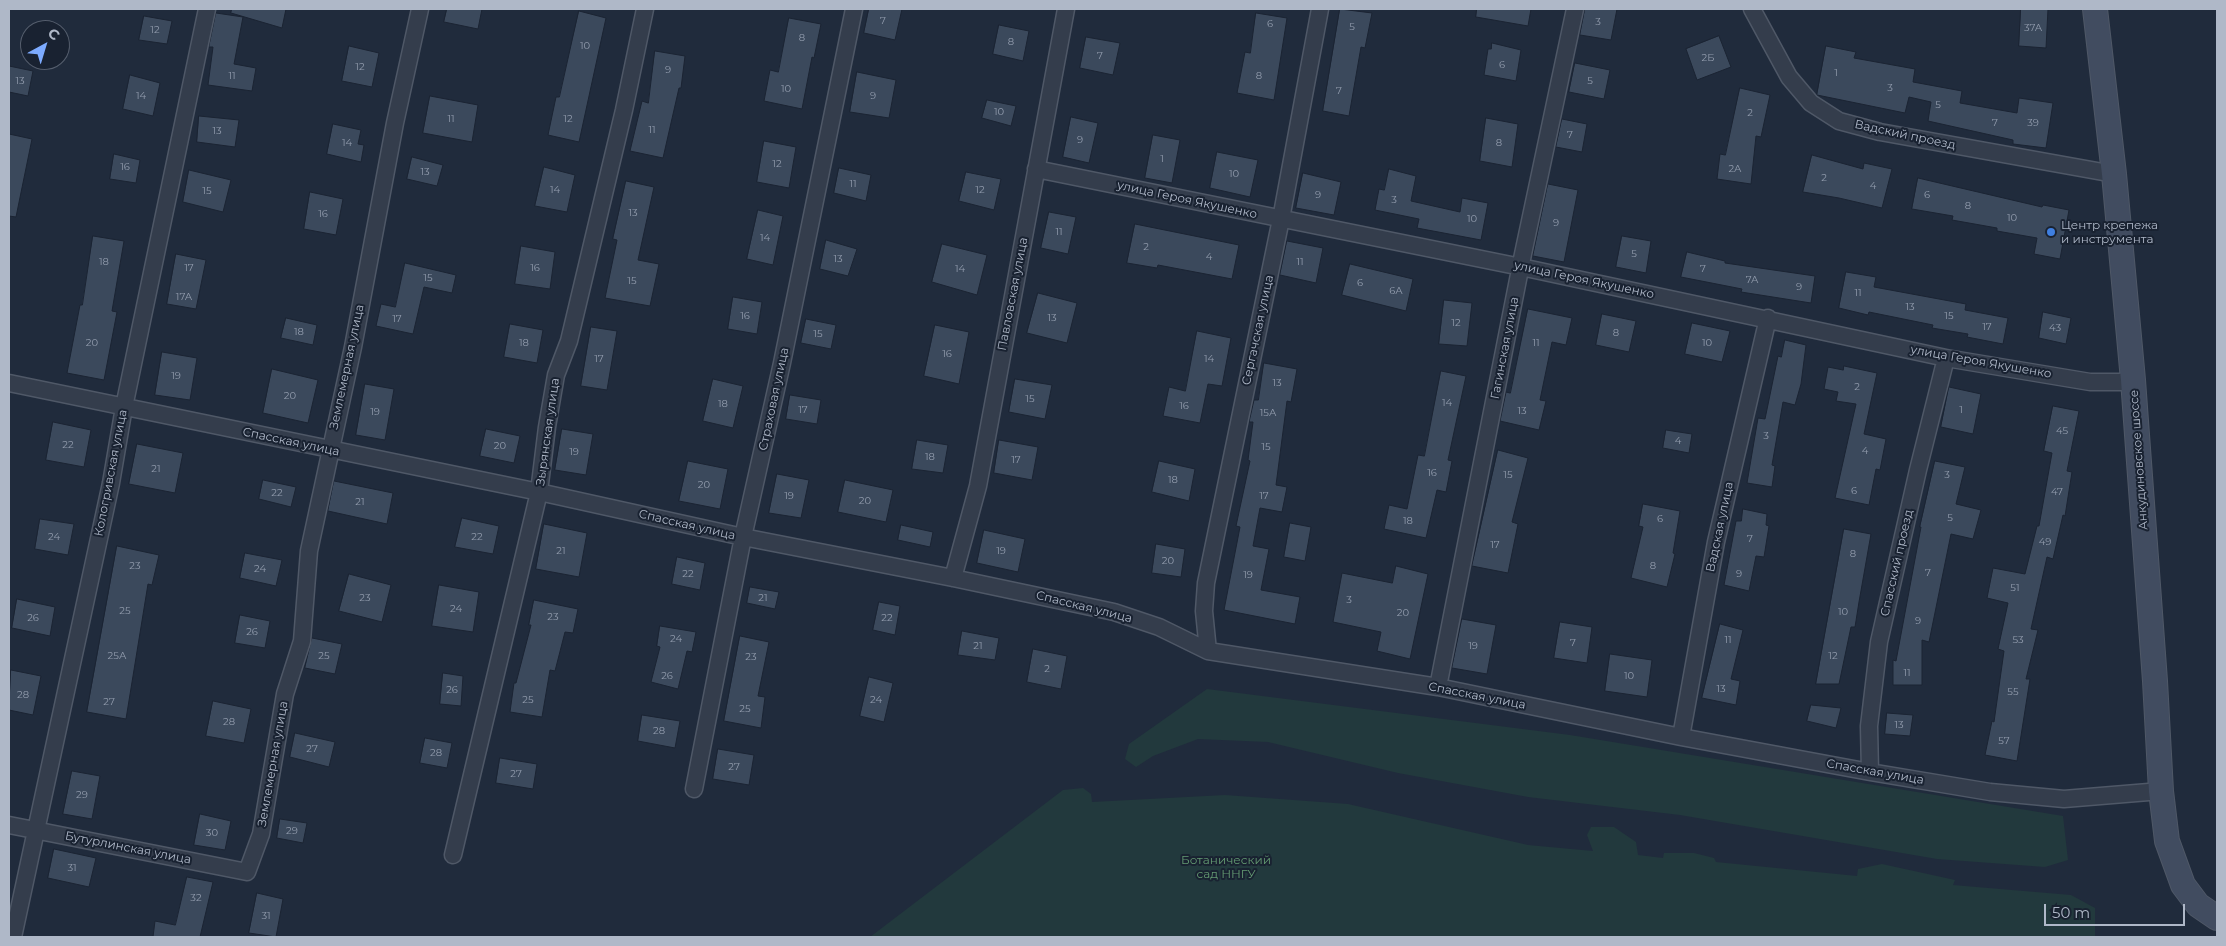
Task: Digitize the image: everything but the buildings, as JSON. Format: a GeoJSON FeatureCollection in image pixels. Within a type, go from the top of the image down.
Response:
{"type":"FeatureCollection","features":[{"type":"Feature","properties":{"kind":"main road","name":"Анкудиновское шоссе"},"geometry":{"type":"LineString","coordinates":[[2095,9],[2114,174],[2133,380],[2161,791],[2168,841],[2183,885],[2198,905],[2217,918]]}},
{"type":"Feature","properties":{"kind":"street","name":"Кологривская улица"},"geometry":{"type":"LineString","coordinates":[[13,937],[35,829],[112,483],[124,407],[207,9]]}},
{"type":"Feature","properties":{"kind":"street","name":"Землемерная улица"},"geometry":{"type":"LineString","coordinates":[[247,872],[261,834],[285,694],[302,641],[309,551],[329,450],[353,347],[395,124],[420,9]]}},
{"type":"Feature","properties":{"kind":"street","name":"Зырянская улица"},"geometry":{"type":"LineString","coordinates":[[453,856],[540,492],[547,427],[556,375],[569,341],[624,110],[645,9]]}},
{"type":"Feature","properties":{"kind":"street","name":"Страховая улица"},"geometry":{"type":"LineString","coordinates":[[694,789],[743,537],[782,363],[854,9]]}},
{"type":"Feature","properties":{"kind":"street","name":"Павловская улица"},"geometry":{"type":"LineString","coordinates":[[953,578],[978,486],[1066,9]]}},
{"type":"Feature","properties":{"kind":"street","name":"Сергачская улица"},"geometry":{"type":"LineString","coordinates":[[1208,651],[1204,612],[1206,584],[1281,219],[1320,9]]}},
{"type":"Feature","properties":{"kind":"street","name":"Гагинская улица"},"geometry":{"type":"LineString","coordinates":[[1438,687],[1521,267],[1575,9]]}},
{"type":"Feature","properties":{"kind":"street","name":"Вадский проезд"},"geometry":{"type":"LineString","coordinates":[[1752,9],[1789,77],[1812,103],[1839,121],[1880,132],[2114,174]]}},
{"type":"Feature","properties":{"kind":"street","name":"улица Героя Якушенко"},"geometry":{"type":"LineString","coordinates":[[1036,169],[1768,318],[1946,358],[2090,382],[2133,380]]}},
{"type":"Feature","properties":{"kind":"street","name":"Вадская улица"},"geometry":{"type":"LineString","coordinates":[[1681,737],[1716,542],[1768,318]]}},
{"type":"Feature","properties":{"kind":"street","name":"Спасский проезд"},"geometry":{"type":"LineString","coordinates":[[1870,772],[1869,726],[1879,642],[1918,470],[1946,358]]}},
{"type":"Feature","properties":{"kind":"street","name":"Спасская улица"},"geometry":{"type":"LineString","coordinates":[[9,383],[540,492],[743,537],[1114,612],[1159,627],[1208,651],[1438,687],[1681,737],[1990,792],[2064,799],[2161,791]]}},
{"type":"Feature","properties":{"kind":"street","name":"Бутурлинская улица"},"geometry":{"type":"LineString","coordinates":[[9,825],[247,872]]}},
{"type":"Feature","properties":{"kind":"green space"},"geometry":{"type":"Polygon","coordinates":[[[1207,689],[1570,735],[2063,816],[2068,860],[2045,867],[1937,859],[1680,815],[1528,797],[1398,773],[1268,742],[1198,739],[1153,756],[1136,767],[1125,759],[1129,744],[1207,689]]]}},
{"type":"Feature","properties":{"kind":"green space","name":"Ботанический сад ННГУ"},"geometry":{"type":"Polygon","coordinates":[[[1083,788],[1091,794],[1092,802],[1225,795],[1348,804],[1528,845],[1593,851],[1587,835],[1591,827],[1614,827],[1636,842],[1638,855],[1663,858],[1664,853],[1694,853],[1714,858],[1716,862],[1857,876],[1858,869],[1882,864],[1955,880],[1953,885],[2071,895],[2095,908],[2095,937],[870,937],[1063,790],[1083,788]]]}},
{"type":"Feature","properties":{"kind":"place","name":"Центр крепежа и инструмента"},"geometry":{"type":"Point","coordinates":[2051,232]}}]}
